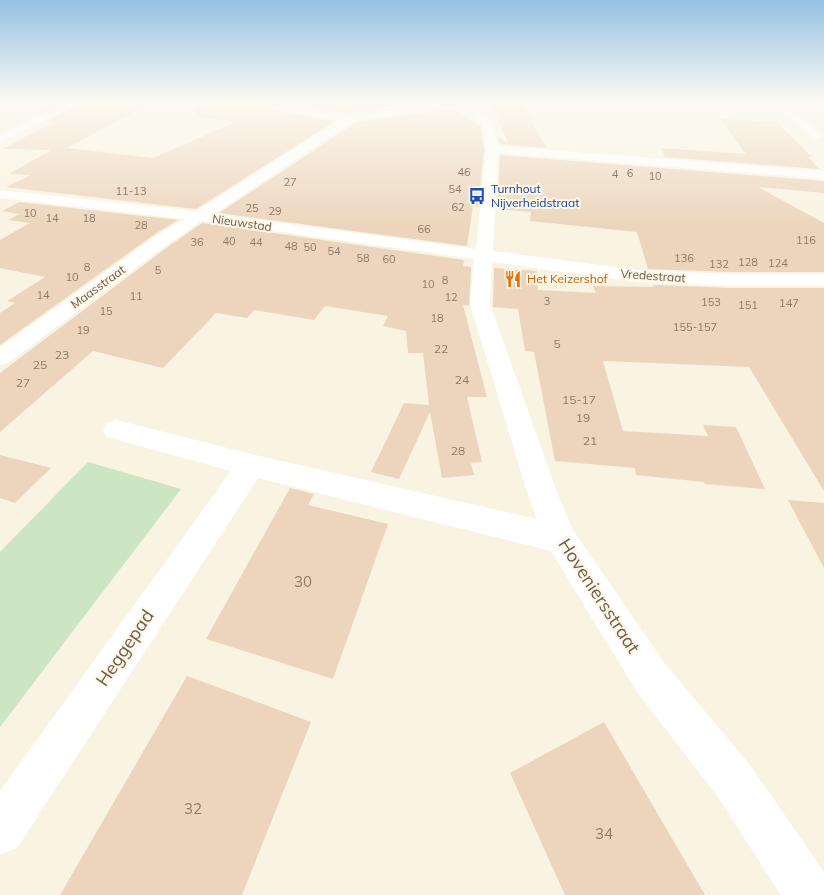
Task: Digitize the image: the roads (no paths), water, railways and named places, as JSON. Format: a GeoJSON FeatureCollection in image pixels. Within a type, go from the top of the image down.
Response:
{"type":"FeatureCollection","features":[{"type":"Feature","properties":{"kind":"street","name":"Maasstraat"},"geometry":{"type":"LineString","coordinates":[[0,358],[198,216],[311,144]]}},
{"type":"Feature","properties":{"kind":"street","name":"Hoveniersstraat"},"geometry":{"type":"LineString","coordinates":[[492,144],[480,304],[543,495],[561,540],[651,678],[734,781],[810,895]]}},
{"type":"Feature","properties":{"kind":"street"},"geometry":{"type":"LineString","coordinates":[[492,149],[824,175]]}},
{"type":"Feature","properties":{"kind":"street","name":"Nieuwstad"},"geometry":{"type":"LineString","coordinates":[[0,194],[198,216],[483,255]]}},
{"type":"Feature","properties":{"kind":"street","name":"Vredestraat"},"geometry":{"type":"LineString","coordinates":[[483,255],[637,276],[824,280]]}},
{"type":"Feature","properties":{"kind":"street"},"geometry":{"type":"LineString","coordinates":[[116,430],[251,465],[561,540]]}},
{"type":"Feature","properties":{"kind":"street","name":"Heggepad"},"geometry":{"type":"LineString","coordinates":[[0,831],[251,465]]}},
{"type":"Feature","properties":{"kind":"place","name":"Turnhout Nijverheidstraat"},"geometry":{"type":"Point","coordinates":[477,196]}},
{"type":"Feature","properties":{"kind":"place","name":"Het Keizershof"},"geometry":{"type":"Point","coordinates":[513,279]}}]}
